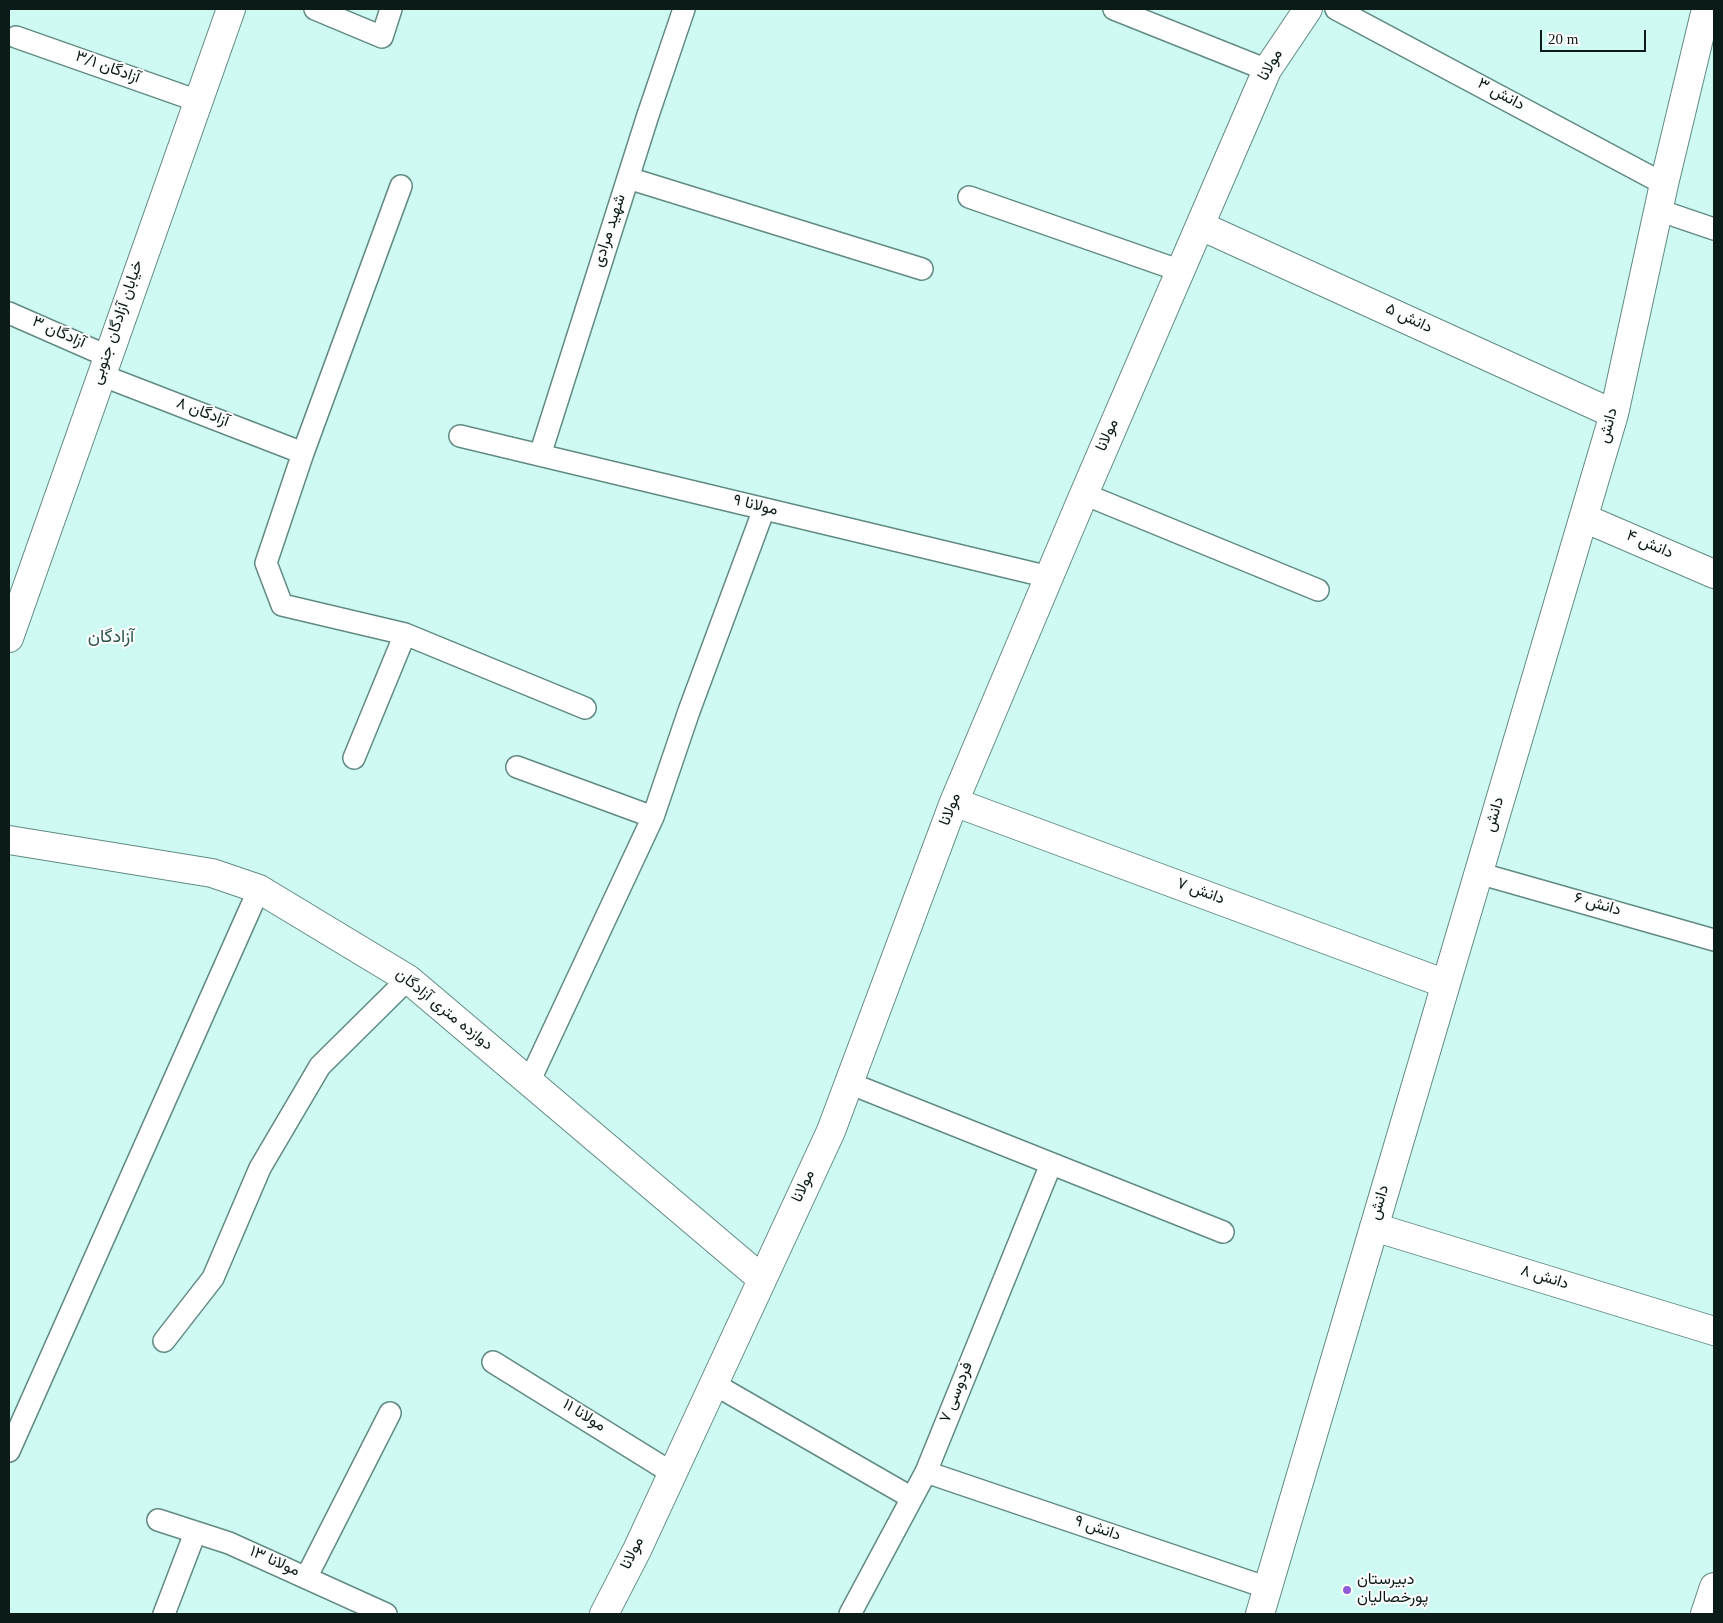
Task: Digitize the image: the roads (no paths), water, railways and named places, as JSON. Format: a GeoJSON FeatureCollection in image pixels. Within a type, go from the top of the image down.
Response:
{"type":"FeatureCollection","features":[{"type":"Feature","properties":{"kind":"street","name":"خیابان آزادگان جنوبی"},"geometry":{"type":"LineString","coordinates":[[9,638],[231,9]]}},
{"type":"Feature","properties":{"kind":"street","name":"مولانا"},"geometry":{"type":"LineString","coordinates":[[604,1614],[636,1550],[831,1131],[954,802],[1084,494],[1268,70],[1308,9]]}},
{"type":"Feature","properties":{"kind":"street","name":"دانش"},"geometry":{"type":"LineString","coordinates":[[1260,1614],[1614,414],[1658,210],[1706,9]]}},
{"type":"Feature","properties":{"kind":"street","name":"دانش ۵"},"geometry":{"type":"LineString","coordinates":[[1201,226],[1614,414]]}},
{"type":"Feature","properties":{"kind":"street","name":"دانش ۴"},"geometry":{"type":"LineString","coordinates":[[1584,518],[1714,574]]}},
{"type":"Feature","properties":{"kind":"street","name":"دانش ۷"},"geometry":{"type":"LineString","coordinates":[[954,802],[1446,984]]}},
{"type":"Feature","properties":{"kind":"street","name":"دوازده متری آزادگان"},"geometry":{"type":"LineString","coordinates":[[9,840],[212,873],[259,889],[408,979],[762,1279]]}},
{"type":"Feature","properties":{"kind":"street","name":"دانش ۸"},"geometry":{"type":"LineString","coordinates":[[1374,1227],[1714,1331]]}},
{"type":"Feature","properties":{"kind":"street"},"geometry":{"type":"LineString","coordinates":[[1705,1614],[1714,1587]]}},
{"type":"Feature","properties":{"kind":"lane"},"geometry":{"type":"LineString","coordinates":[[315,9],[382,36],[392,9]]}},
{"type":"Feature","properties":{"kind":"lane","name":"شهید مرادی"},"geometry":{"type":"LineString","coordinates":[[540,455],[684,9]]}},
{"type":"Feature","properties":{"kind":"lane"},"geometry":{"type":"LineString","coordinates":[[1114,9],[1268,70]]}},
{"type":"Feature","properties":{"kind":"lane","name":"دانش ۳"},"geometry":{"type":"LineString","coordinates":[[1336,9],[1664,184]]}},
{"type":"Feature","properties":{"kind":"lane","name":"آزادگان ۳/۱"},"geometry":{"type":"LineString","coordinates":[[16,37],[198,101]]}},
{"type":"Feature","properties":{"kind":"lane"},"geometry":{"type":"LineString","coordinates":[[628,178],[922,269]]}},
{"type":"Feature","properties":{"kind":"lane"},"geometry":{"type":"LineString","coordinates":[[401,186],[303,453],[266,563],[282,606],[405,634],[585,708]]}},
{"type":"Feature","properties":{"kind":"lane"},"geometry":{"type":"LineString","coordinates":[[970,197],[1181,271]]}},
{"type":"Feature","properties":{"kind":"lane"},"geometry":{"type":"LineString","coordinates":[[1658,210],[1714,229]]}},
{"type":"Feature","properties":{"kind":"lane","name":"آزادگان ۳"},"geometry":{"type":"LineString","coordinates":[[9,313],[104,365]]}},
{"type":"Feature","properties":{"kind":"lane","name":"آزادگان ۸"},"geometry":{"type":"LineString","coordinates":[[104,365],[303,453]]}},
{"type":"Feature","properties":{"kind":"lane","name":"مولانا ۹"},"geometry":{"type":"LineString","coordinates":[[460,436],[1049,577]]}},
{"type":"Feature","properties":{"kind":"lane"},"geometry":{"type":"LineString","coordinates":[[1084,494],[1318,590]]}},
{"type":"Feature","properties":{"kind":"lane"},"geometry":{"type":"LineString","coordinates":[[529,1082],[653,816],[689,711],[764,509]]}},
{"type":"Feature","properties":{"kind":"lane"},"geometry":{"type":"LineString","coordinates":[[354,758],[405,634]]}},
{"type":"Feature","properties":{"kind":"lane"},"geometry":{"type":"LineString","coordinates":[[517,767],[653,816]]}},
{"type":"Feature","properties":{"kind":"lane","name":"دانش ۶"},"geometry":{"type":"LineString","coordinates":[[1478,873],[1714,940]]}},
{"type":"Feature","properties":{"kind":"lane"},"geometry":{"type":"LineString","coordinates":[[9,1452],[259,889]]}},
{"type":"Feature","properties":{"kind":"lane"},"geometry":{"type":"LineString","coordinates":[[164,1341],[213,1278],[260,1168],[320,1066],[408,979]]}},
{"type":"Feature","properties":{"kind":"lane"},"geometry":{"type":"LineString","coordinates":[[849,1083],[1223,1232]]}},
{"type":"Feature","properties":{"kind":"lane","name":"فردوسی ۷"},"geometry":{"type":"LineString","coordinates":[[850,1614],[926,1472],[1051,1164]]}},
{"type":"Feature","properties":{"kind":"lane","name":"مولانا ۱۱"},"geometry":{"type":"LineString","coordinates":[[493,1362],[672,1473]]}},
{"type":"Feature","properties":{"kind":"lane"},"geometry":{"type":"LineString","coordinates":[[714,1384],[912,1498]]}},
{"type":"Feature","properties":{"kind":"lane"},"geometry":{"type":"LineString","coordinates":[[306,1578],[390,1413]]}},
{"type":"Feature","properties":{"kind":"lane","name":"دانش ۹"},"geometry":{"type":"LineString","coordinates":[[926,1472],[1268,1588]]}},
{"type":"Feature","properties":{"kind":"lane","name":"مولانا ۱۳"},"geometry":{"type":"LineString","coordinates":[[158,1520],[229,1543],[386,1614]]}},
{"type":"Feature","properties":{"kind":"lane"},"geometry":{"type":"LineString","coordinates":[[164,1614],[195,1533]]}},
{"type":"Feature","properties":{"kind":"place","name":"دبیرستان پورخصالیان"},"geometry":{"type":"Point","coordinates":[1347,1590]}},
{"type":"Feature","properties":{"kind":"district","name":"آزادگان"},"geometry":{"type":"Point","coordinates":[111,639]}}]}
